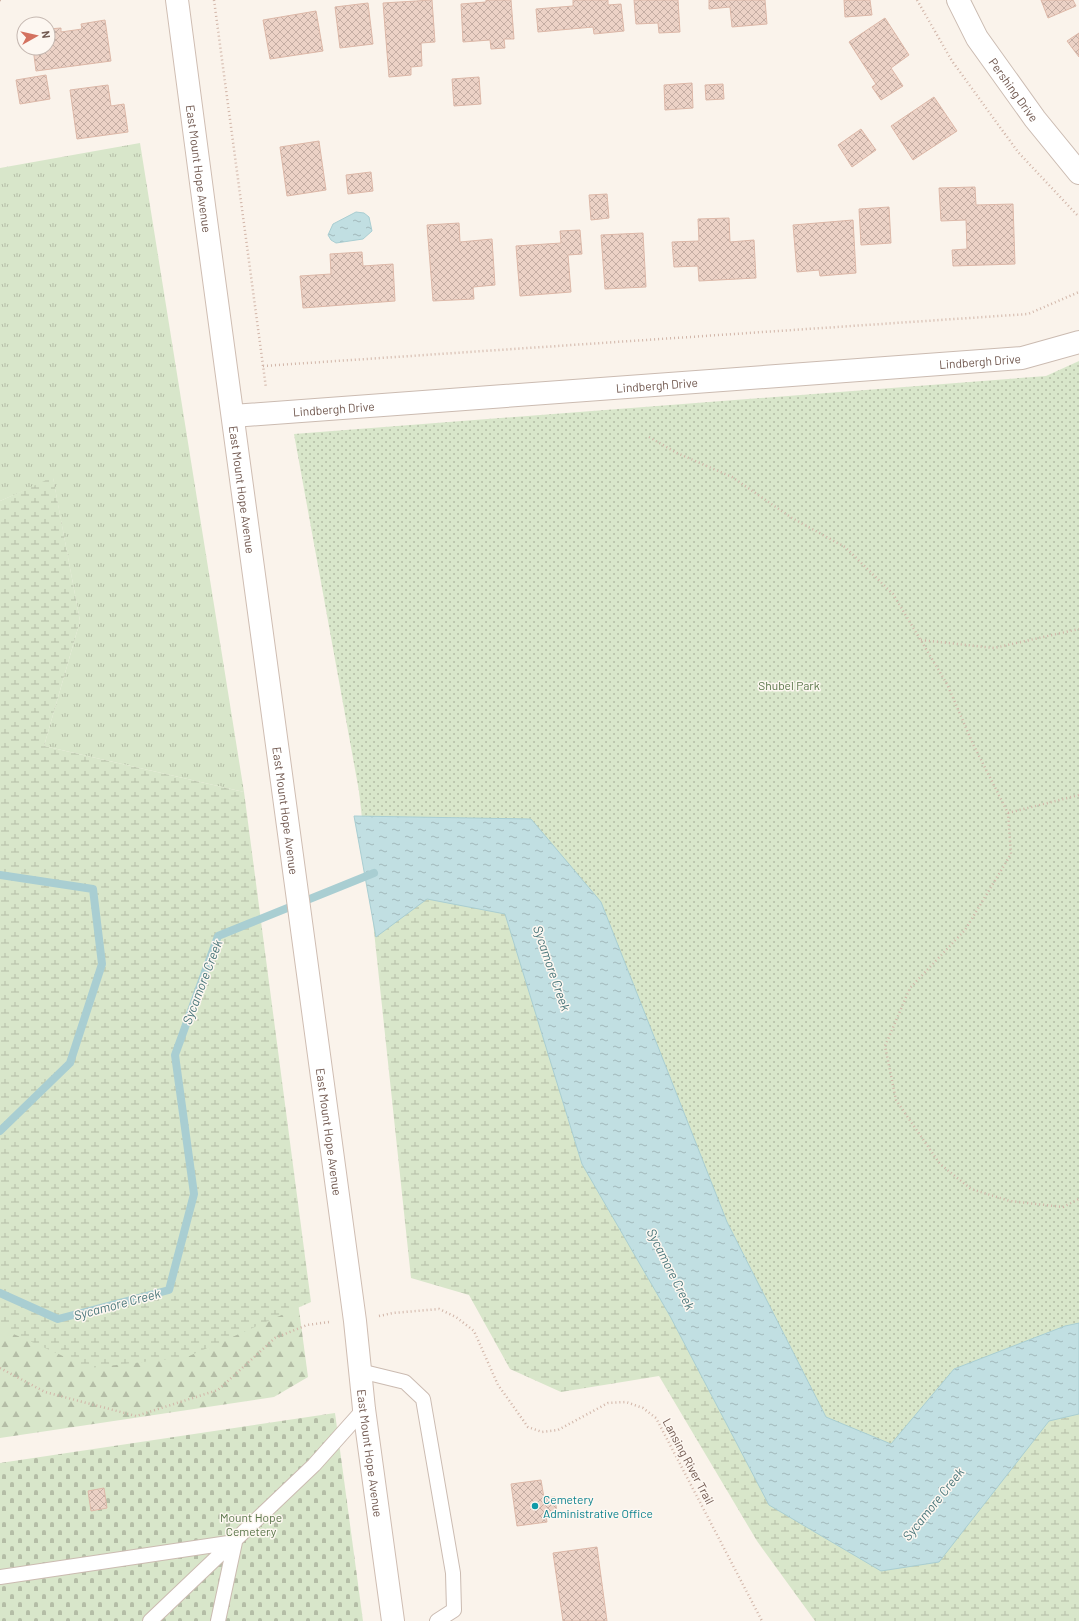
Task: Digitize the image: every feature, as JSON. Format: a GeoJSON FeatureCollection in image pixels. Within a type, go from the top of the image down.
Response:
{"type":"FeatureCollection","features":[{"type":"Feature","properties":{"kind":"street","name":"East Mount Hope Avenue"},"geometry":{"type":"LineString","coordinates":[[177,0],[306,961],[364,1409],[394,1621]]}},
{"type":"Feature","properties":{"kind":"street","name":"Pershing Drive"},"geometry":{"type":"LineString","coordinates":[[958,0],[977,38],[1035,119],[1079,173]]}},
{"type":"Feature","properties":{"kind":"street","name":"Lindbergh Drive"},"geometry":{"type":"LineString","coordinates":[[232,416],[1022,358],[1079,342]]}},
{"type":"Feature","properties":{"kind":"lane"},"geometry":{"type":"LineString","coordinates":[[360,1371],[404,1382],[423,1399],[454,1573],[454,1610],[437,1621]]}},
{"type":"Feature","properties":{"kind":"lane"},"geometry":{"type":"LineString","coordinates":[[150,1621],[235,1542],[314,1465],[364,1409]]}},
{"type":"Feature","properties":{"kind":"lane"},"geometry":{"type":"LineString","coordinates":[[0,1577],[235,1542]]}},
{"type":"Feature","properties":{"kind":"lane"},"geometry":{"type":"LineString","coordinates":[[218,1621],[235,1542]]}},
{"type":"Feature","properties":{"kind":"path"},"geometry":{"type":"LineString","coordinates":[[214,0],[270,414]]}},
{"type":"Feature","properties":{"kind":"path"},"geometry":{"type":"LineString","coordinates":[[917,0],[952,61],[1018,152],[1079,217]]}},
{"type":"Feature","properties":{"kind":"path"},"geometry":{"type":"LineString","coordinates":[[263,366],[1028,314],[1079,292]]}},
{"type":"Feature","properties":{"kind":"path"},"geometry":{"type":"LineString","coordinates":[[649,437],[677,453],[732,477],[792,518],[845,547],[893,594],[947,684],[973,744],[1008,813],[1011,854],[965,930],[910,988],[885,1046],[896,1100],[940,1164],[971,1189],[1010,1201],[1063,1207],[1079,1199]]}},
{"type":"Feature","properties":{"kind":"path"},"geometry":{"type":"LineString","coordinates":[[920,640],[994,648],[1079,629]]}},
{"type":"Feature","properties":{"kind":"path"},"geometry":{"type":"LineString","coordinates":[[1008,813],[1079,795]]}},
{"type":"Feature","properties":{"kind":"path","name":"Lansing River Trail"},"geometry":{"type":"LineString","coordinates":[[394,1313],[439,1309],[456,1317],[474,1331],[498,1385],[528,1427],[542,1432],[558,1430],[608,1403],[626,1402],[643,1408],[656,1418],[762,1621]]}},
{"type":"Feature","properties":{"kind":"path"},"geometry":{"type":"LineString","coordinates":[[0,1368],[45,1392],[136,1416],[218,1390],[275,1338],[307,1325],[326,1322]]}},
{"type":"Feature","properties":{"kind":"green space"},"geometry":{"type":"Polygon","coordinates":[[[140,143],[244,792],[44,746],[80,621],[53,478],[0,501],[0,168],[140,143]]]}},
{"type":"Feature","properties":{"kind":"green space","name":"Shubel Park"},"geometry":{"type":"Polygon","coordinates":[[[1079,361],[1079,1353],[893,1512],[803,1464],[552,850],[367,835],[294,434],[1046,376],[1079,361]]]}},
{"type":"Feature","properties":{"kind":"green space"},"geometry":{"type":"Polygon","coordinates":[[[53,477],[80,621],[44,746],[244,792],[311,1302],[187,1357],[90,1368],[0,1328],[0,501],[53,477]]]}},
{"type":"Feature","properties":{"kind":"green space"},"geometry":{"type":"Polygon","coordinates":[[[328,500],[1079,1220],[1079,1621],[815,1621],[757,1541],[659,1376],[561,1392],[510,1369],[469,1295],[411,1278],[328,500]]]}},
{"type":"Feature","properties":{"kind":"green space"},"geometry":{"type":"Polygon","coordinates":[[[0,935],[253,965],[308,1377],[274,1397],[0,1438],[0,935]]]}},
{"type":"Feature","properties":{"kind":"green space","name":"Mount Hope Cemetery"},"geometry":{"type":"Polygon","coordinates":[[[335,1413],[363,1621],[0,1621],[0,1463],[335,1413]]]}},
{"type":"Feature","properties":{"kind":"water"},"geometry":{"type":"Polygon","coordinates":[[[356,212],[364,213],[369,217],[372,231],[363,239],[336,243],[331,240],[328,235],[333,224],[356,212]]]}},
{"type":"Feature","properties":{"kind":"water"},"geometry":{"type":"Polygon","coordinates":[[[354,816],[531,819],[601,902],[727,1222],[826,1417],[891,1444],[954,1369],[1065,1326],[1079,1323],[1079,1414],[1049,1421],[939,1562],[881,1571],[769,1505],[670,1316],[582,1164],[505,914],[427,899],[376,937],[354,816]]]}},
{"type":"Feature","properties":{"kind":"building"},"geometry":{"type":"Polygon","coordinates":[[[432,0],[435,42],[421,43],[422,66],[411,67],[411,75],[389,77],[383,3],[432,0]]]}},
{"type":"Feature","properties":{"kind":"building"},"geometry":{"type":"Polygon","coordinates":[[[486,0],[511,0],[514,39],[504,39],[505,48],[491,49],[490,40],[463,42],[461,4],[486,2],[486,0]]]}},
{"type":"Feature","properties":{"kind":"building"},"geometry":{"type":"Polygon","coordinates":[[[573,0],[608,0],[608,5],[621,4],[624,31],[594,34],[593,27],[538,32],[536,9],[573,6],[573,0]]]}},
{"type":"Feature","properties":{"kind":"building"},"geometry":{"type":"Polygon","coordinates":[[[634,0],[678,0],[680,32],[659,33],[658,23],[636,24],[634,0]]]}},
{"type":"Feature","properties":{"kind":"building"},"geometry":{"type":"Polygon","coordinates":[[[709,0],[765,0],[767,24],[732,27],[730,7],[709,9],[709,0]]]}},
{"type":"Feature","properties":{"kind":"building"},"geometry":{"type":"Polygon","coordinates":[[[844,0],[870,0],[872,15],[845,17],[844,0]]]}},
{"type":"Feature","properties":{"kind":"building"},"geometry":{"type":"Polygon","coordinates":[[[1041,0],[1073,0],[1076,6],[1048,18],[1041,0]]]}},
{"type":"Feature","properties":{"kind":"building"},"geometry":{"type":"Polygon","coordinates":[[[368,3],[373,44],[340,48],[335,7],[368,3]]]}},
{"type":"Feature","properties":{"kind":"building"},"geometry":{"type":"Polygon","coordinates":[[[316,11],[323,51],[270,59],[263,20],[316,11]]]}},
{"type":"Feature","properties":{"kind":"building"},"geometry":{"type":"Polygon","coordinates":[[[885,18],[909,55],[891,68],[903,86],[881,100],[872,87],[876,84],[849,42],[885,18]]]}},
{"type":"Feature","properties":{"kind":"building"},"geometry":{"type":"Polygon","coordinates":[[[105,20],[111,61],[36,71],[34,56],[56,56],[56,28],[61,28],[61,32],[82,29],[81,24],[105,20]]]}},
{"type":"Feature","properties":{"kind":"building"},"geometry":{"type":"Polygon","coordinates":[[[1079,33],[1079,57],[1067,41],[1079,33]]]}},
{"type":"Feature","properties":{"kind":"building"},"geometry":{"type":"Polygon","coordinates":[[[46,75],[50,99],[20,104],[16,80],[46,75]]]}},
{"type":"Feature","properties":{"kind":"building"},"geometry":{"type":"Polygon","coordinates":[[[479,77],[481,104],[454,106],[452,79],[479,77]]]}},
{"type":"Feature","properties":{"kind":"building"},"geometry":{"type":"Polygon","coordinates":[[[692,83],[693,108],[665,110],[664,85],[692,83]]]}},
{"type":"Feature","properties":{"kind":"building"},"geometry":{"type":"Polygon","coordinates":[[[723,84],[724,99],[706,100],[705,85],[723,84]]]}},
{"type":"Feature","properties":{"kind":"building"},"geometry":{"type":"Polygon","coordinates":[[[108,85],[111,106],[124,104],[128,132],[77,139],[70,90],[108,85]]]}},
{"type":"Feature","properties":{"kind":"building"},"geometry":{"type":"Polygon","coordinates":[[[934,97],[957,131],[913,160],[891,126],[934,97]]]}},
{"type":"Feature","properties":{"kind":"building"},"geometry":{"type":"Polygon","coordinates":[[[861,129],[876,150],[852,167],[838,145],[861,129]]]}},
{"type":"Feature","properties":{"kind":"building"},"geometry":{"type":"Polygon","coordinates":[[[319,141],[326,190],[287,196],[280,147],[319,141]]]}},
{"type":"Feature","properties":{"kind":"building"},"geometry":{"type":"Polygon","coordinates":[[[371,172],[373,191],[348,194],[346,175],[371,172]]]}},
{"type":"Feature","properties":{"kind":"building"},"geometry":{"type":"Polygon","coordinates":[[[975,187],[976,205],[1013,204],[1015,264],[953,266],[952,250],[967,249],[966,220],[941,221],[939,188],[975,187]]]}},
{"type":"Feature","properties":{"kind":"building"},"geometry":{"type":"Polygon","coordinates":[[[607,194],[609,218],[591,220],[589,195],[607,194]]]}},
{"type":"Feature","properties":{"kind":"building"},"geometry":{"type":"Polygon","coordinates":[[[889,207],[891,243],[861,245],[859,209],[889,207]]]}},
{"type":"Feature","properties":{"kind":"building"},"geometry":{"type":"Polygon","coordinates":[[[729,218],[730,242],[754,240],[756,278],[699,281],[698,266],[674,267],[672,242],[699,241],[698,219],[729,218]]]}},
{"type":"Feature","properties":{"kind":"building"},"geometry":{"type":"Polygon","coordinates":[[[853,220],[856,273],[820,276],[819,270],[797,272],[793,225],[853,220]]]}},
{"type":"Feature","properties":{"kind":"building"},"geometry":{"type":"Polygon","coordinates":[[[459,223],[460,242],[492,239],[495,285],[473,287],[474,299],[433,301],[427,225],[459,223]]]}},
{"type":"Feature","properties":{"kind":"building"},"geometry":{"type":"Polygon","coordinates":[[[580,230],[582,254],[568,255],[571,292],[520,296],[516,246],[561,243],[560,231],[580,230]]]}},
{"type":"Feature","properties":{"kind":"building"},"geometry":{"type":"Polygon","coordinates":[[[643,233],[646,287],[605,289],[601,235],[643,233]]]}},
{"type":"Feature","properties":{"kind":"building"},"geometry":{"type":"Polygon","coordinates":[[[362,252],[363,266],[393,264],[395,301],[303,308],[300,276],[331,274],[330,254],[362,252]]]}},
{"type":"Feature","properties":{"kind":"building","name":"Cemetery Administrative Office"},"geometry":{"type":"Polygon","coordinates":[[[541,1480],[544,1498],[555,1497],[557,1514],[546,1516],[547,1522],[517,1526],[511,1484],[541,1480]]]}},
{"type":"Feature","properties":{"kind":"building"},"geometry":{"type":"Polygon","coordinates":[[[104,1488],[107,1508],[91,1511],[88,1491],[104,1488]]]}},
{"type":"Feature","properties":{"kind":"building"},"geometry":{"type":"Polygon","coordinates":[[[597,1547],[607,1621],[563,1621],[553,1553],[597,1547]]]}},
{"type":"Feature","properties":{"kind":"waterway","name":"Sycamore Creek"},"geometry":{"type":"LineString","coordinates":[[0,1293],[58,1319],[169,1290],[194,1194],[175,1055],[218,936],[374,873]]}},
{"type":"Feature","properties":{"kind":"waterway","name":"Sycamore Creek"},"geometry":{"type":"LineString","coordinates":[[0,875],[93,889],[102,964],[70,1063],[0,1131]]}},
{"type":"Feature","properties":{"kind":"place","name":"Cemetery Administrative Office"},"geometry":{"type":"Point","coordinates":[535,1506]}}]}
